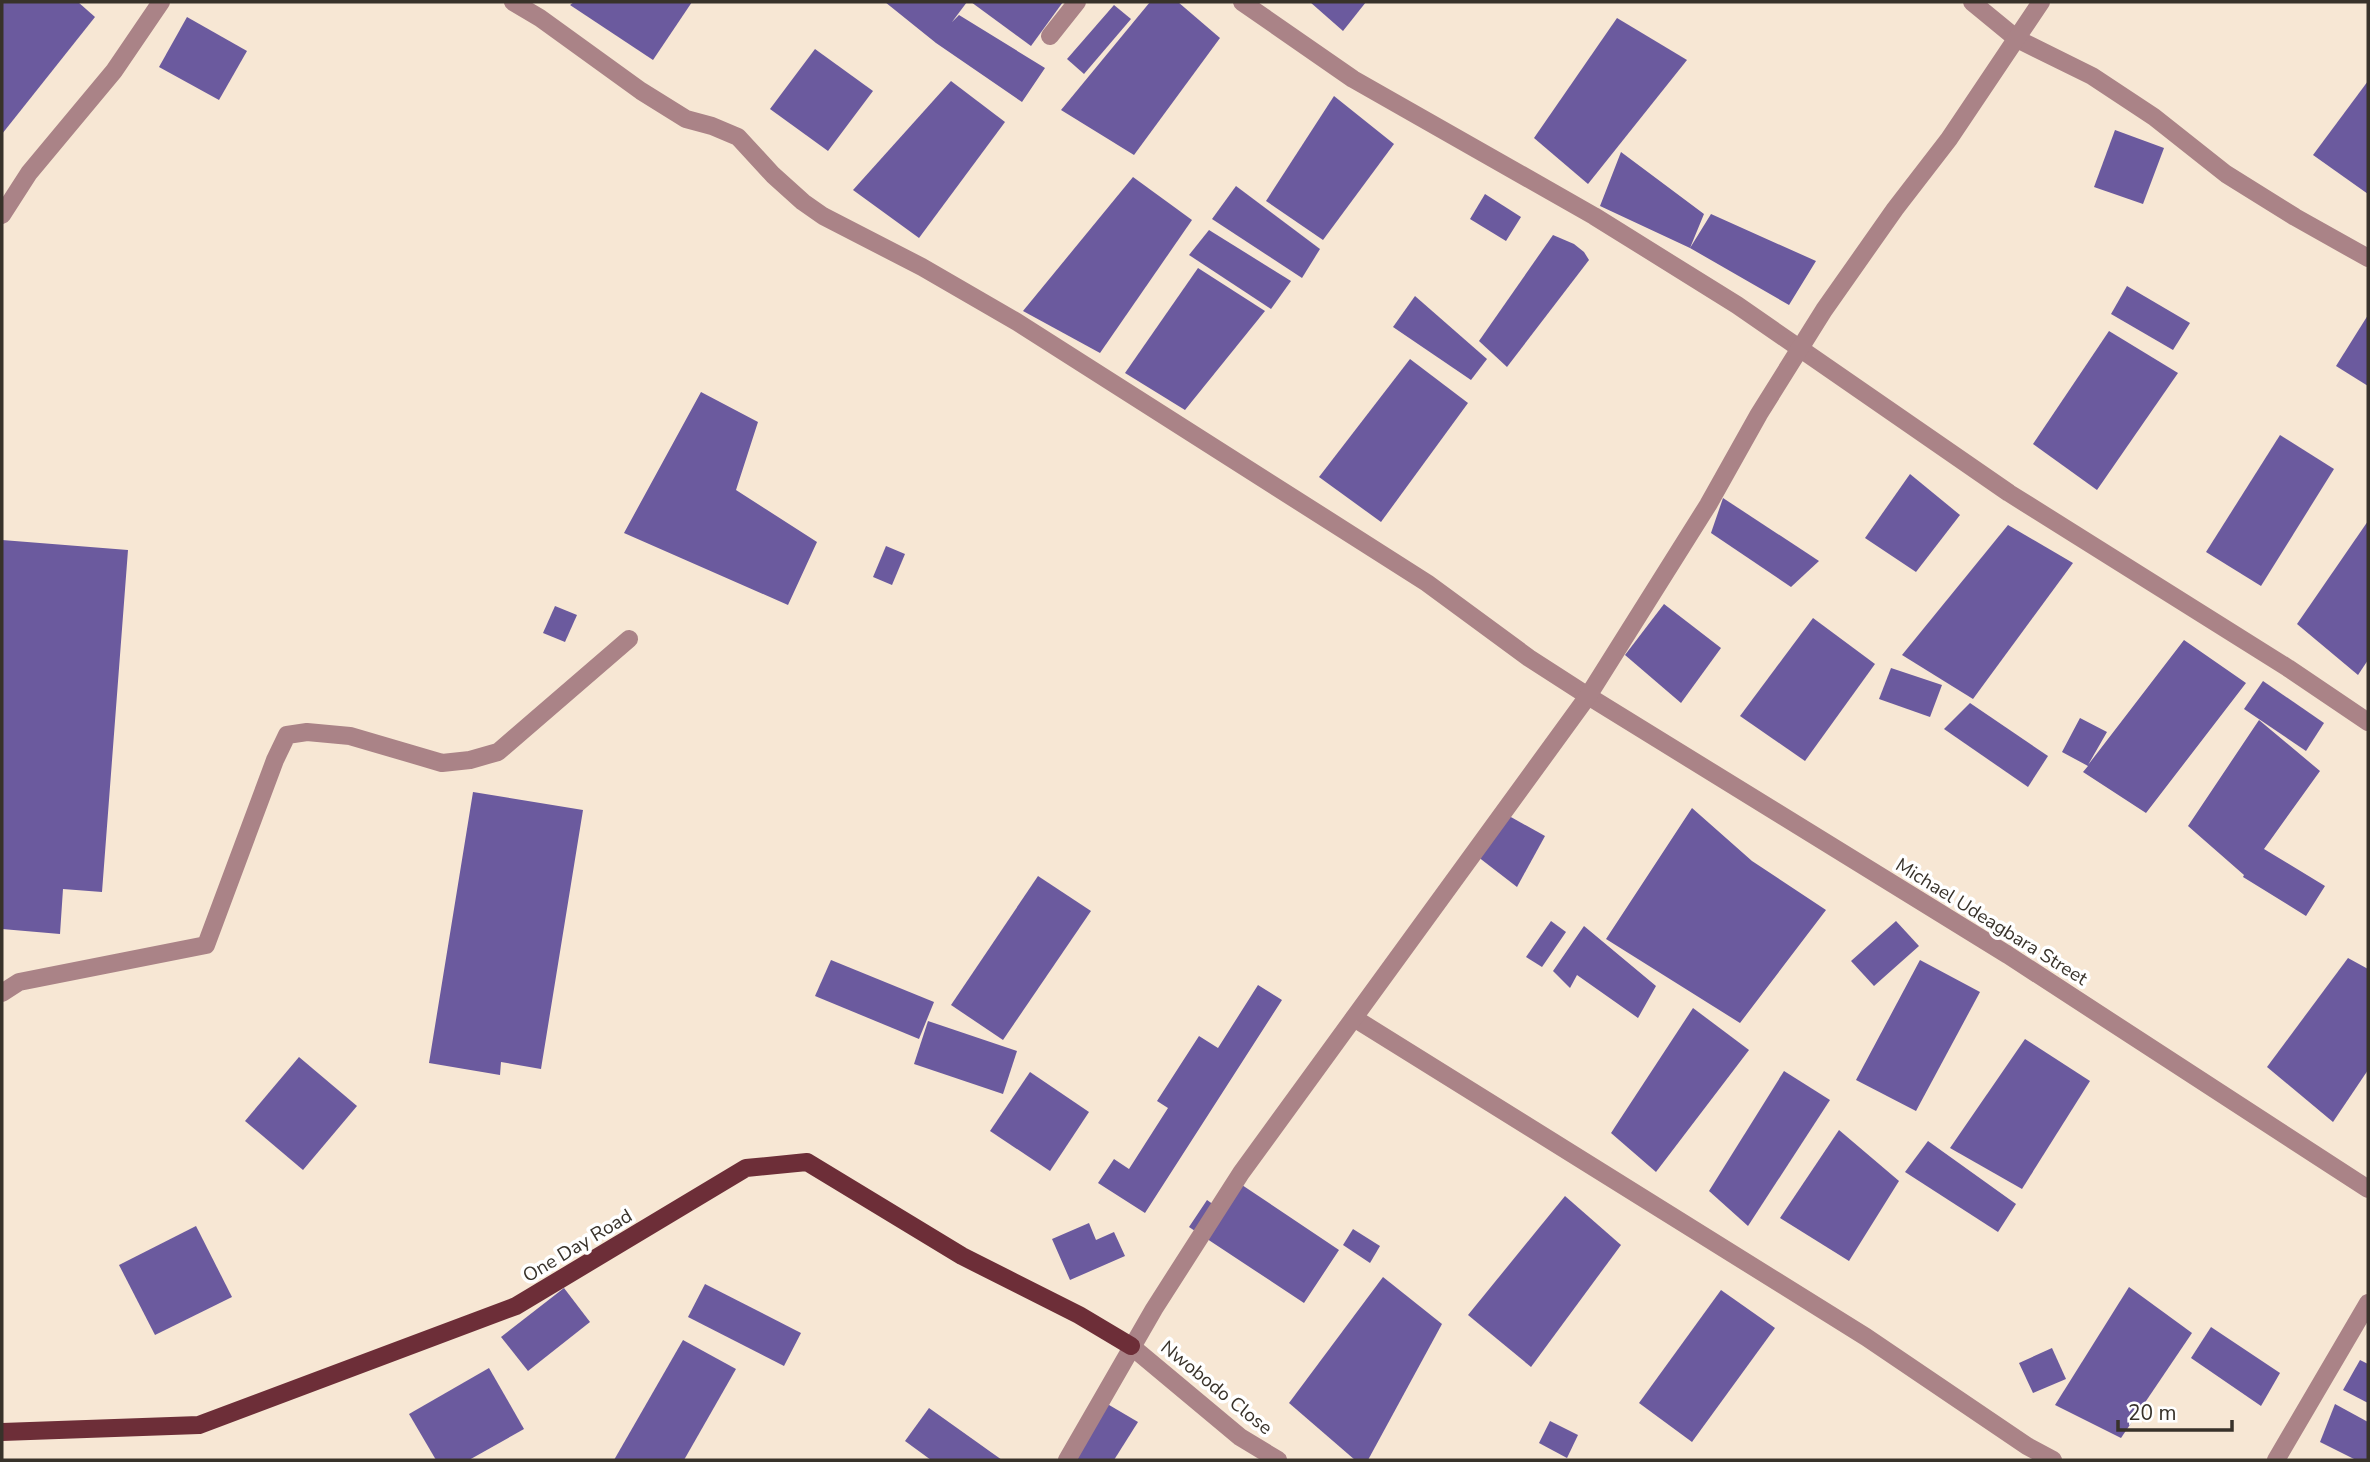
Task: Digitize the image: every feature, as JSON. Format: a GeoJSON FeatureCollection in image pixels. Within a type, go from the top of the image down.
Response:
{"type":"FeatureCollection","features":[{"type":"Feature","properties":{"kind":"main road","name":"One Day Road"},"geometry":{"type":"LineString","coordinates":[[2,1432],[199,1426],[516,1306],[746,1168],[807,1161],[962,1256],[1080,1315],[1131,1346]]}},
{"type":"Feature","properties":{"kind":"street"},"geometry":{"type":"LineString","coordinates":[[4,204],[114,71],[161,2]]}},
{"type":"Feature","properties":{"kind":"street","name":"Michael Udeagbara Street"},"geometry":{"type":"LineString","coordinates":[[513,2],[686,119],[738,137],[773,175],[823,215],[922,267],[1017,322],[1427,583],[1588,696],[2008,954],[2368,1189]]}},
{"type":"Feature","properties":{"kind":"street"},"geometry":{"type":"LineString","coordinates":[[1050,36],[1077,2]]}},
{"type":"Feature","properties":{"kind":"street"},"geometry":{"type":"LineString","coordinates":[[1242,2],[1353,79],[1633,240],[1801,347],[2008,493],[2288,668],[2368,722]]}},
{"type":"Feature","properties":{"kind":"street"},"geometry":{"type":"LineString","coordinates":[[1972,2],[2017,38],[2092,76],[2154,117],[2226,174],[2368,258]]}},
{"type":"Feature","properties":{"kind":"street"},"geometry":{"type":"LineString","coordinates":[[1067,1460],[1120,1370],[1131,1346],[1241,1173],[1588,696],[1598,676],[1722,482],[1759,414],[1844,279],[1949,139],[2041,2]]}},
{"type":"Feature","properties":{"kind":"street"},"geometry":{"type":"LineString","coordinates":[[2,993],[19,982],[206,945],[275,760],[288,735],[307,732],[350,736],[442,763],[498,752],[629,639]]}},
{"type":"Feature","properties":{"kind":"street"},"geometry":{"type":"LineString","coordinates":[[1354,1018],[1866,1337],[2027,1446],[2053,1460]]}},
{"type":"Feature","properties":{"kind":"street"},"geometry":{"type":"LineString","coordinates":[[2276,1460],[2368,1303]]}},
{"type":"Feature","properties":{"kind":"street","name":"Nwobodo Close"},"geometry":{"type":"LineString","coordinates":[[1131,1346],[1240,1437],[1278,1460]]}},
{"type":"Feature","properties":{"kind":"building"},"geometry":{"type":"Polygon","coordinates":[[[2,2],[78,2],[95,17],[2,134],[2,2]]]}},
{"type":"Feature","properties":{"kind":"building"},"geometry":{"type":"Polygon","coordinates":[[[574,2],[692,2],[653,60],[570,5],[574,2]]]}},
{"type":"Feature","properties":{"kind":"building"},"geometry":{"type":"Polygon","coordinates":[[[885,2],[967,2],[952,22],[959,15],[1045,68],[1022,102],[936,43],[885,2]]]}},
{"type":"Feature","properties":{"kind":"building"},"geometry":{"type":"Polygon","coordinates":[[[971,2],[1063,2],[1031,46],[971,2]]]}},
{"type":"Feature","properties":{"kind":"building"},"geometry":{"type":"Polygon","coordinates":[[[1150,2],[1178,2],[1220,38],[1134,155],[1061,110],[1150,2]]]}},
{"type":"Feature","properties":{"kind":"building"},"geometry":{"type":"Polygon","coordinates":[[[1310,2],[1366,2],[1343,31],[1310,2]]]}},
{"type":"Feature","properties":{"kind":"building"},"geometry":{"type":"Polygon","coordinates":[[[1114,5],[1131,19],[1084,74],[1067,59],[1114,5]]]}},
{"type":"Feature","properties":{"kind":"building"},"geometry":{"type":"Polygon","coordinates":[[[187,17],[247,51],[219,100],[159,67],[187,17]]]}},
{"type":"Feature","properties":{"kind":"building"},"geometry":{"type":"Polygon","coordinates":[[[1617,18],[1687,60],[1588,184],[1534,138],[1617,18]]]}},
{"type":"Feature","properties":{"kind":"building"},"geometry":{"type":"Polygon","coordinates":[[[815,49],[873,91],[828,151],[770,109],[815,49]]]}},
{"type":"Feature","properties":{"kind":"building"},"geometry":{"type":"Polygon","coordinates":[[[951,81],[1005,122],[919,238],[853,190],[951,81]]]}},
{"type":"Feature","properties":{"kind":"building"},"geometry":{"type":"Polygon","coordinates":[[[2368,81],[2368,194],[2313,155],[2368,81]]]}},
{"type":"Feature","properties":{"kind":"building"},"geometry":{"type":"Polygon","coordinates":[[[1334,96],[1394,144],[1323,240],[1266,201],[1334,96]]]}},
{"type":"Feature","properties":{"kind":"building"},"geometry":{"type":"Polygon","coordinates":[[[2115,130],[2164,148],[2143,204],[2094,187],[2115,130]]]}},
{"type":"Feature","properties":{"kind":"building"},"geometry":{"type":"Polygon","coordinates":[[[1621,152],[1704,214],[1690,248],[1600,206],[1621,152]]]}},
{"type":"Feature","properties":{"kind":"building"},"geometry":{"type":"Polygon","coordinates":[[[1133,177],[1192,220],[1100,353],[1023,311],[1133,177]]]}},
{"type":"Feature","properties":{"kind":"building"},"geometry":{"type":"Polygon","coordinates":[[[1236,186],[1320,249],[1302,278],[1212,219],[1236,186]]]}},
{"type":"Feature","properties":{"kind":"building"},"geometry":{"type":"Polygon","coordinates":[[[1485,194],[1521,217],[1506,241],[1470,219],[1485,194]]]}},
{"type":"Feature","properties":{"kind":"building"},"geometry":{"type":"Polygon","coordinates":[[[1711,214],[1816,261],[1789,305],[1690,248],[1711,214]]]}},
{"type":"Feature","properties":{"kind":"building"},"geometry":{"type":"Polygon","coordinates":[[[1209,230],[1291,281],[1271,309],[1189,255],[1209,230]]]}},
{"type":"Feature","properties":{"kind":"building"},"geometry":{"type":"Polygon","coordinates":[[[1553,235],[1574,244],[1589,260],[1507,367],[1479,341],[1553,235]]]}},
{"type":"Feature","properties":{"kind":"building"},"geometry":{"type":"Polygon","coordinates":[[[1198,268],[1265,311],[1185,410],[1125,373],[1198,268]]]}},
{"type":"Feature","properties":{"kind":"building"},"geometry":{"type":"Polygon","coordinates":[[[2127,286],[2190,323],[2173,350],[2111,314],[2127,286]]]}},
{"type":"Feature","properties":{"kind":"building"},"geometry":{"type":"Polygon","coordinates":[[[1415,296],[1487,359],[1471,380],[1393,327],[1415,296]]]}},
{"type":"Feature","properties":{"kind":"building"},"geometry":{"type":"Polygon","coordinates":[[[2368,315],[2368,386],[2336,366],[2368,315]]]}},
{"type":"Feature","properties":{"kind":"building"},"geometry":{"type":"Polygon","coordinates":[[[2109,331],[2178,373],[2097,490],[2033,444],[2109,331]]]}},
{"type":"Feature","properties":{"kind":"building"},"geometry":{"type":"Polygon","coordinates":[[[1410,359],[1468,403],[1381,522],[1319,477],[1410,359]]]}},
{"type":"Feature","properties":{"kind":"building"},"geometry":{"type":"Polygon","coordinates":[[[701,392],[758,422],[736,490],[817,542],[788,605],[624,533],[701,392]]]}},
{"type":"Feature","properties":{"kind":"building"},"geometry":{"type":"Polygon","coordinates":[[[2280,435],[2334,469],[2261,586],[2206,552],[2280,435]]]}},
{"type":"Feature","properties":{"kind":"building"},"geometry":{"type":"Polygon","coordinates":[[[1910,474],[1960,515],[1916,572],[1865,538],[1910,474]]]}},
{"type":"Feature","properties":{"kind":"building"},"geometry":{"type":"Polygon","coordinates":[[[1723,498],[1819,561],[1791,587],[1711,533],[1723,498]]]}},
{"type":"Feature","properties":{"kind":"building"},"geometry":{"type":"Polygon","coordinates":[[[2368,521],[2368,660],[2358,675],[2297,624],[2368,521]]]}},
{"type":"Feature","properties":{"kind":"building"},"geometry":{"type":"Polygon","coordinates":[[[2008,525],[2073,563],[1973,699],[1902,655],[2008,525]]]}},
{"type":"Feature","properties":{"kind":"building"},"geometry":{"type":"Polygon","coordinates":[[[2,540],[128,550],[102,892],[63,889],[60,934],[2,929],[2,540]]]}},
{"type":"Feature","properties":{"kind":"building"},"geometry":{"type":"Polygon","coordinates":[[[886,546],[905,554],[892,585],[873,577],[886,546]]]}},
{"type":"Feature","properties":{"kind":"building"},"geometry":{"type":"Polygon","coordinates":[[[1664,604],[1721,648],[1681,703],[1625,655],[1664,604]]]}},
{"type":"Feature","properties":{"kind":"building"},"geometry":{"type":"Polygon","coordinates":[[[555,606],[577,615],[565,642],[543,633],[555,606]]]}},
{"type":"Feature","properties":{"kind":"building"},"geometry":{"type":"Polygon","coordinates":[[[1813,618],[1875,664],[1805,761],[1740,716],[1813,618]]]}},
{"type":"Feature","properties":{"kind":"building"},"geometry":{"type":"Polygon","coordinates":[[[2184,640],[2246,683],[2146,813],[2083,772],[2088,766],[2062,752],[2080,718],[2107,732],[2088,765],[2184,640]]]}},
{"type":"Feature","properties":{"kind":"building"},"geometry":{"type":"Polygon","coordinates":[[[1891,668],[1942,685],[1930,717],[1879,699],[1891,668]]]}},
{"type":"Feature","properties":{"kind":"building"},"geometry":{"type":"Polygon","coordinates":[[[2263,681],[2324,723],[2306,751],[2244,709],[2263,681]]]}},
{"type":"Feature","properties":{"kind":"building"},"geometry":{"type":"Polygon","coordinates":[[[1970,703],[2048,756],[2028,787],[1944,729],[1970,703]]]}},
{"type":"Feature","properties":{"kind":"building"},"geometry":{"type":"Polygon","coordinates":[[[2259,720],[2320,771],[2264,849],[2325,886],[2306,916],[2243,877],[2244,875],[2188,826],[2259,720]]]}},
{"type":"Feature","properties":{"kind":"building"},"geometry":{"type":"Polygon","coordinates":[[[473,792],[583,810],[541,1069],[501,1062],[500,1075],[429,1063],[473,792]]]}},
{"type":"Feature","properties":{"kind":"building"},"geometry":{"type":"Polygon","coordinates":[[[1692,808],[1752,861],[1826,910],[1740,1023],[1606,939],[1692,808]]]}},
{"type":"Feature","properties":{"kind":"building"},"geometry":{"type":"Polygon","coordinates":[[[1502,812],[1545,836],[1517,887],[1473,853],[1502,812]]]}},
{"type":"Feature","properties":{"kind":"building"},"geometry":{"type":"Polygon","coordinates":[[[1038,876],[1091,911],[1003,1040],[951,1005],[1038,876]]]}},
{"type":"Feature","properties":{"kind":"building"},"geometry":{"type":"Polygon","coordinates":[[[1551,921],[1566,932],[1542,967],[1526,957],[1551,921]]]}},
{"type":"Feature","properties":{"kind":"building"},"geometry":{"type":"Polygon","coordinates":[[[1896,921],[1919,946],[1874,986],[1851,961],[1896,921]]]}},
{"type":"Feature","properties":{"kind":"building"},"geometry":{"type":"Polygon","coordinates":[[[1584,926],[1656,986],[1638,1018],[1577,975],[1570,988],[1553,971],[1584,926]]]}},
{"type":"Feature","properties":{"kind":"building"},"geometry":{"type":"Polygon","coordinates":[[[2348,958],[2368,969],[2368,1070],[2333,1122],[2267,1067],[2348,958]]]}},
{"type":"Feature","properties":{"kind":"building"},"geometry":{"type":"Polygon","coordinates":[[[831,960],[934,1002],[919,1039],[815,996],[831,960]]]}},
{"type":"Feature","properties":{"kind":"building"},"geometry":{"type":"Polygon","coordinates":[[[1920,960],[1980,992],[1916,1111],[1856,1080],[1920,960]]]}},
{"type":"Feature","properties":{"kind":"building"},"geometry":{"type":"Polygon","coordinates":[[[1258,985],[1282,1000],[1145,1213],[1098,1183],[1114,1159],[1129,1169],[1168,1108],[1157,1101],[1199,1036],[1218,1048],[1258,985]]]}},
{"type":"Feature","properties":{"kind":"building"},"geometry":{"type":"Polygon","coordinates":[[[1693,1008],[1749,1050],[1656,1172],[1611,1133],[1693,1008]]]}},
{"type":"Feature","properties":{"kind":"building"},"geometry":{"type":"Polygon","coordinates":[[[928,1021],[1017,1051],[1003,1094],[914,1064],[928,1021]]]}},
{"type":"Feature","properties":{"kind":"building"},"geometry":{"type":"Polygon","coordinates":[[[2025,1039],[2090,1081],[2022,1189],[1950,1148],[2025,1039]]]}},
{"type":"Feature","properties":{"kind":"building"},"geometry":{"type":"Polygon","coordinates":[[[299,1057],[357,1106],[303,1170],[245,1121],[299,1057]]]}},
{"type":"Feature","properties":{"kind":"building"},"geometry":{"type":"Polygon","coordinates":[[[1784,1071],[1830,1100],[1748,1226],[1709,1191],[1784,1071]]]}},
{"type":"Feature","properties":{"kind":"building"},"geometry":{"type":"Polygon","coordinates":[[[1030,1072],[1089,1112],[1050,1171],[990,1131],[1030,1072]]]}},
{"type":"Feature","properties":{"kind":"building"},"geometry":{"type":"Polygon","coordinates":[[[1839,1130],[1899,1181],[1849,1261],[1780,1218],[1839,1130]]]}},
{"type":"Feature","properties":{"kind":"building"},"geometry":{"type":"Polygon","coordinates":[[[1928,1141],[2016,1204],[1998,1232],[1905,1172],[1928,1141]]]}},
{"type":"Feature","properties":{"kind":"building"},"geometry":{"type":"Polygon","coordinates":[[[1242,1185],[1339,1250],[1304,1303],[1189,1227],[1207,1200],[1224,1212],[1242,1185]]]}},
{"type":"Feature","properties":{"kind":"building"},"geometry":{"type":"Polygon","coordinates":[[[1565,1196],[1621,1245],[1531,1367],[1468,1315],[1565,1196]]]}},
{"type":"Feature","properties":{"kind":"building"},"geometry":{"type":"Polygon","coordinates":[[[1089,1223],[1096,1240],[1114,1232],[1125,1256],[1070,1280],[1052,1239],[1089,1223]]]}},
{"type":"Feature","properties":{"kind":"building"},"geometry":{"type":"Polygon","coordinates":[[[196,1226],[232,1297],[155,1335],[119,1265],[196,1226]]]}},
{"type":"Feature","properties":{"kind":"building"},"geometry":{"type":"Polygon","coordinates":[[[1353,1229],[1380,1246],[1370,1263],[1343,1245],[1353,1229]]]}},
{"type":"Feature","properties":{"kind":"building"},"geometry":{"type":"Polygon","coordinates":[[[1383,1277],[1442,1324],[1368,1460],[1355,1460],[1289,1403],[1383,1277]]]}},
{"type":"Feature","properties":{"kind":"building"},"geometry":{"type":"Polygon","coordinates":[[[705,1284],[801,1333],[784,1366],[688,1317],[705,1284]]]}},
{"type":"Feature","properties":{"kind":"building"},"geometry":{"type":"Polygon","coordinates":[[[2129,1287],[2192,1333],[2121,1438],[2055,1405],[2129,1287]]]}},
{"type":"Feature","properties":{"kind":"building"},"geometry":{"type":"Polygon","coordinates":[[[564,1288],[590,1322],[528,1371],[501,1337],[564,1288]]]}},
{"type":"Feature","properties":{"kind":"building"},"geometry":{"type":"Polygon","coordinates":[[[1721,1290],[1775,1328],[1692,1442],[1639,1403],[1721,1290]]]}},
{"type":"Feature","properties":{"kind":"building"},"geometry":{"type":"Polygon","coordinates":[[[2211,1327],[2280,1373],[2261,1406],[2191,1358],[2211,1327]]]}},
{"type":"Feature","properties":{"kind":"building"},"geometry":{"type":"Polygon","coordinates":[[[683,1340],[736,1369],[684,1460],[614,1460],[683,1340]]]}},
{"type":"Feature","properties":{"kind":"building"},"geometry":{"type":"Polygon","coordinates":[[[2052,1348],[2066,1379],[2033,1393],[2019,1363],[2052,1348]]]}},
{"type":"Feature","properties":{"kind":"building"},"geometry":{"type":"Polygon","coordinates":[[[2360,1360],[2368,1364],[2368,1403],[2343,1390],[2360,1360]]]}},
{"type":"Feature","properties":{"kind":"building"},"geometry":{"type":"Polygon","coordinates":[[[489,1368],[524,1429],[469,1460],[436,1460],[409,1414],[489,1368]]]}},
{"type":"Feature","properties":{"kind":"building"},"geometry":{"type":"Polygon","coordinates":[[[1104,1402],[1138,1422],[1114,1460],[1070,1460],[1104,1402]]]}},
{"type":"Feature","properties":{"kind":"building"},"geometry":{"type":"Polygon","coordinates":[[[2335,1404],[2368,1422],[2368,1460],[2356,1460],[2320,1442],[2335,1404]]]}},
{"type":"Feature","properties":{"kind":"building"},"geometry":{"type":"Polygon","coordinates":[[[929,1408],[1002,1460],[931,1460],[905,1441],[929,1408]]]}},
{"type":"Feature","properties":{"kind":"building"},"geometry":{"type":"Polygon","coordinates":[[[1550,1421],[1578,1435],[1567,1458],[1539,1443],[1550,1421]]]}}]}
